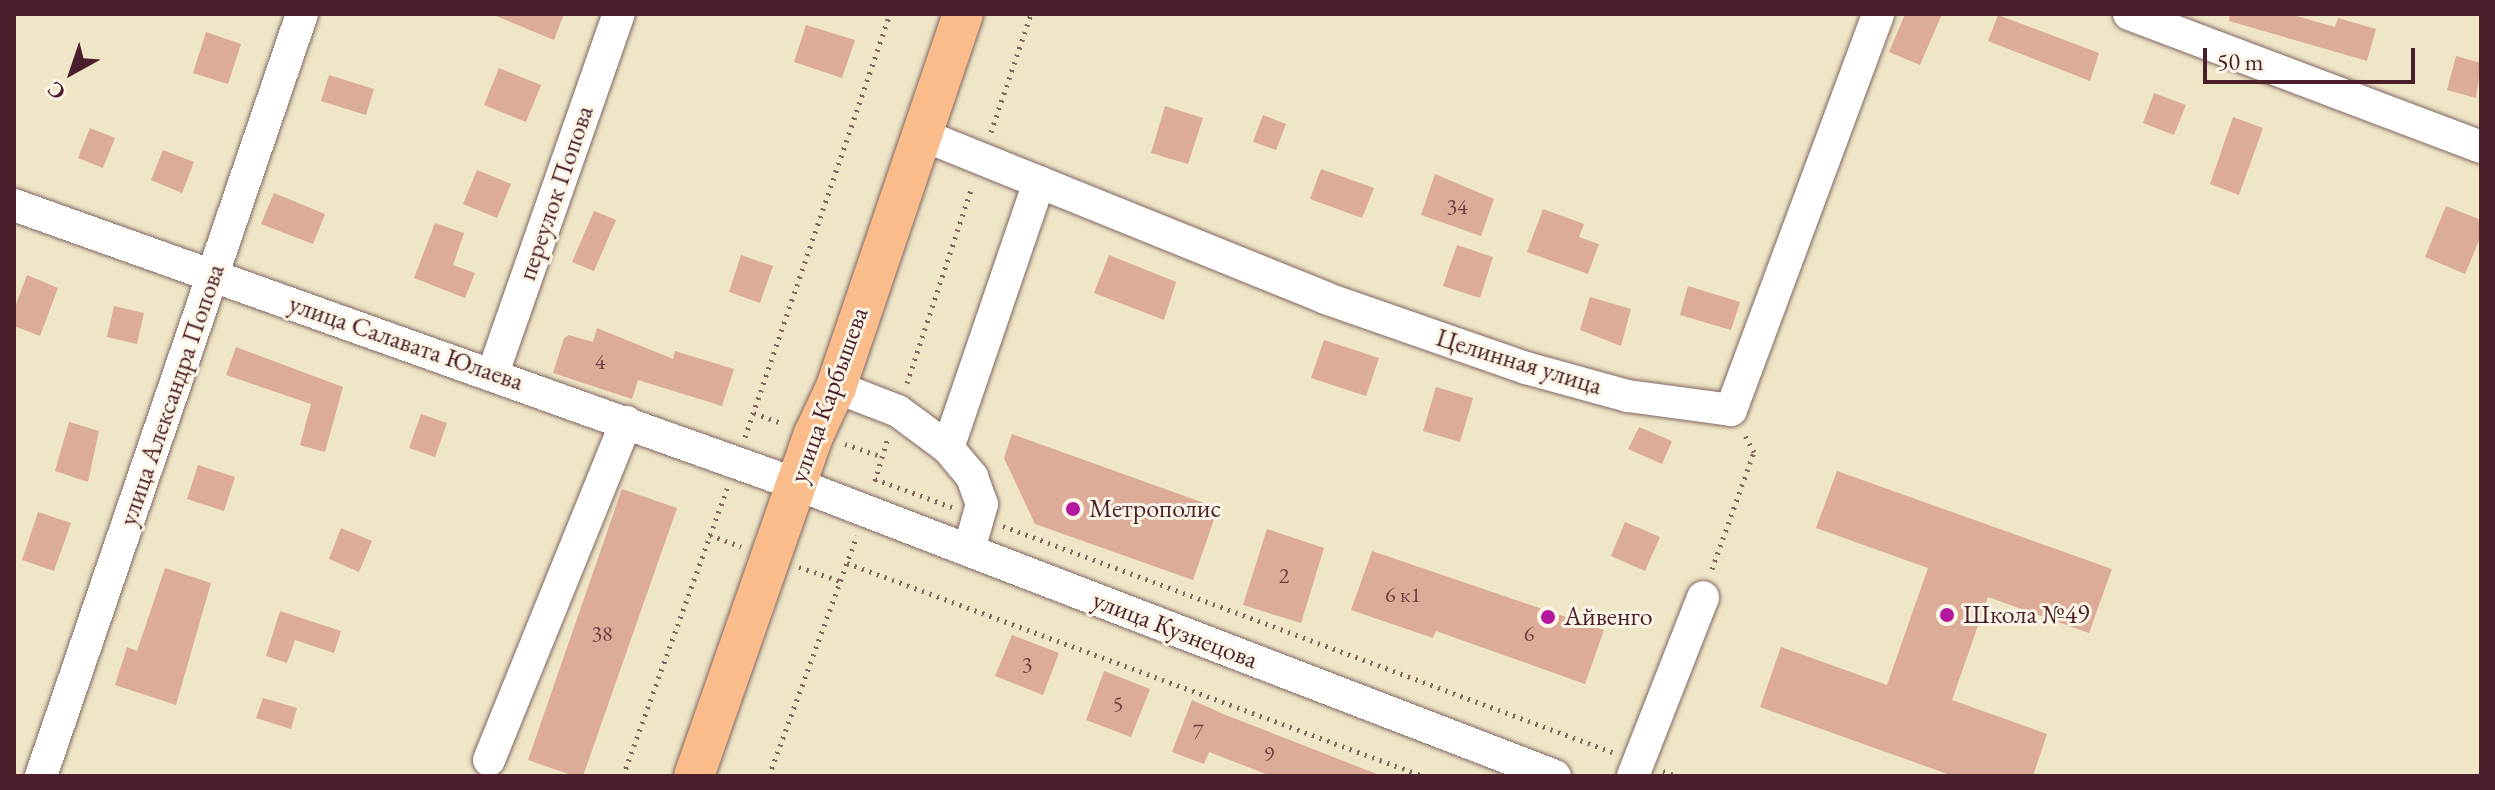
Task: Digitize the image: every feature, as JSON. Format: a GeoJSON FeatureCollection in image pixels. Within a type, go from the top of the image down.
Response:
{"type":"FeatureCollection","features":[{"type":"Feature","properties":{"kind":"main road","name":"улица Карбышева"},"geometry":{"type":"LineString","coordinates":[[694,776],[796,484],[836,387],[963,14]]}},
{"type":"Feature","properties":{"kind":"street","name":"улица Александра Попова"},"geometry":{"type":"LineString","coordinates":[[41,776],[302,14]]}},
{"type":"Feature","properties":{"kind":"street","name":"переулок Попова"},"geometry":{"type":"LineString","coordinates":[[493,373],[619,14]]}},
{"type":"Feature","properties":{"kind":"street"},"geometry":{"type":"LineString","coordinates":[[1731,410],[1878,14]]}},
{"type":"Feature","properties":{"kind":"street"},"geometry":{"type":"LineString","coordinates":[[2129,14],[2481,147]]}},
{"type":"Feature","properties":{"kind":"street","name":"Целинная улица"},"geometry":{"type":"LineString","coordinates":[[920,134],[1325,298],[1526,368],[1628,396],[1731,410]]}},
{"type":"Feature","properties":{"kind":"street"},"geometry":{"type":"LineString","coordinates":[[948,448],[1039,182]]}},
{"type":"Feature","properties":{"kind":"street","name":"улица Салавата Юлаева"},"geometry":{"type":"LineString","coordinates":[[14,205],[493,373],[796,484]]}},
{"type":"Feature","properties":{"kind":"street"},"geometry":{"type":"LineString","coordinates":[[836,387],[898,411],[948,448],[972,477],[982,504],[969,550]]}},
{"type":"Feature","properties":{"kind":"street"},"geometry":{"type":"LineString","coordinates":[[489,760],[626,422]]}},
{"type":"Feature","properties":{"kind":"street","name":"улица Кузнецова"},"geometry":{"type":"LineString","coordinates":[[796,484],[1555,776]]}},
{"type":"Feature","properties":{"kind":"street"},"geometry":{"type":"LineString","coordinates":[[1636,769],[1703,597]]}},
{"type":"Feature","properties":{"kind":"path"},"geometry":{"type":"LineString","coordinates":[[623,776],[737,462],[890,14]]}},
{"type":"Feature","properties":{"kind":"path"},"geometry":{"type":"LineString","coordinates":[[1703,597],[1754,452],[1731,410]]}},
{"type":"Feature","properties":{"kind":"path"},"geometry":{"type":"LineString","coordinates":[[875,479],[965,512]]}},
{"type":"Feature","properties":{"kind":"path"},"geometry":{"type":"LineString","coordinates":[[995,523],[1636,769],[1677,776]]}},
{"type":"Feature","properties":{"kind":"path"},"geometry":{"type":"LineString","coordinates":[[847,563],[1423,776]]}},
{"type":"Feature","properties":{"kind":"building"},"geometry":{"type":"Polygon","coordinates":[[[491,14],[564,14],[554,40],[491,14]]]}},
{"type":"Feature","properties":{"kind":"building"},"geometry":{"type":"Polygon","coordinates":[[[1905,14],[1942,14],[1920,65],[1889,52],[1905,14]]]}},
{"type":"Feature","properties":{"kind":"building"},"geometry":{"type":"Polygon","coordinates":[[[2230,14],[2290,14],[2335,27],[2338,18],[2376,29],[2367,61],[2229,21],[2230,14]]]}},
{"type":"Feature","properties":{"kind":"building"},"geometry":{"type":"Polygon","coordinates":[[[1998,15],[2099,53],[2090,81],[1988,41],[1998,15]]]}},
{"type":"Feature","properties":{"kind":"building"},"geometry":{"type":"Polygon","coordinates":[[[806,25],[855,40],[842,78],[794,62],[806,25]]]}},
{"type":"Feature","properties":{"kind":"building"},"geometry":{"type":"Polygon","coordinates":[[[206,32],[241,44],[228,84],[193,73],[206,32]]]}},
{"type":"Feature","properties":{"kind":"building"},"geometry":{"type":"Polygon","coordinates":[[[2456,56],[2481,63],[2476,98],[2447,90],[2456,56]]]}},
{"type":"Feature","properties":{"kind":"building"},"geometry":{"type":"Polygon","coordinates":[[[499,68],[541,85],[526,122],[484,105],[499,68]]]}},
{"type":"Feature","properties":{"kind":"building"},"geometry":{"type":"Polygon","coordinates":[[[329,75],[374,89],[366,115],[321,101],[329,75]]]}},
{"type":"Feature","properties":{"kind":"building"},"geometry":{"type":"Polygon","coordinates":[[[2154,93],[2186,105],[2174,135],[2143,123],[2154,93]]]}},
{"type":"Feature","properties":{"kind":"building"},"geometry":{"type":"Polygon","coordinates":[[[1165,106],[1203,118],[1188,164],[1151,153],[1165,106]]]}},
{"type":"Feature","properties":{"kind":"building"},"geometry":{"type":"Polygon","coordinates":[[[1263,115],[1286,124],[1276,150],[1253,142],[1263,115]]]}},
{"type":"Feature","properties":{"kind":"building"},"geometry":{"type":"Polygon","coordinates":[[[2233,117],[2263,128],[2239,195],[2210,184],[2233,117]]]}},
{"type":"Feature","properties":{"kind":"building"},"geometry":{"type":"Polygon","coordinates":[[[90,128],[115,138],[103,168],[78,158],[90,128]]]}},
{"type":"Feature","properties":{"kind":"building"},"geometry":{"type":"Polygon","coordinates":[[[163,150],[194,162],[182,193],[151,180],[163,150]]]}},
{"type":"Feature","properties":{"kind":"building"},"geometry":{"type":"Polygon","coordinates":[[[1321,169],[1374,188],[1362,218],[1310,199],[1321,169]]]}},
{"type":"Feature","properties":{"kind":"building"},"geometry":{"type":"Polygon","coordinates":[[[477,170],[511,184],[497,218],[463,204],[477,170]]]}},
{"type":"Feature","properties":{"kind":"building"},"geometry":{"type":"Polygon","coordinates":[[[1435,174],[1494,199],[1481,236],[1421,215],[1435,174]]]}},
{"type":"Feature","properties":{"kind":"building"},"geometry":{"type":"Polygon","coordinates":[[[274,193],[325,214],[313,244],[261,224],[274,193]]]}},
{"type":"Feature","properties":{"kind":"building"},"geometry":{"type":"Polygon","coordinates":[[[2446,206],[2481,220],[2481,236],[2465,274],[2425,257],[2446,206]]]}},
{"type":"Feature","properties":{"kind":"building"},"geometry":{"type":"Polygon","coordinates":[[[1543,209],[1584,224],[1579,237],[1599,244],[1588,274],[1527,252],[1543,209]]]}},
{"type":"Feature","properties":{"kind":"building"},"geometry":{"type":"Polygon","coordinates":[[[594,211],[616,220],[594,271],[572,262],[594,211]]]}},
{"type":"Feature","properties":{"kind":"building"},"geometry":{"type":"Polygon","coordinates":[[[435,223],[464,233],[453,265],[475,273],[465,298],[414,278],[435,223]]]}},
{"type":"Feature","properties":{"kind":"building"},"geometry":{"type":"Polygon","coordinates":[[[1457,245],[1493,257],[1480,298],[1443,286],[1457,245]]]}},
{"type":"Feature","properties":{"kind":"building"},"geometry":{"type":"Polygon","coordinates":[[[741,255],[773,266],[760,303],[729,292],[741,255]]]}},
{"type":"Feature","properties":{"kind":"building"},"geometry":{"type":"Polygon","coordinates":[[[1109,255],[1176,282],[1164,320],[1094,293],[1109,255]]]}},
{"type":"Feature","properties":{"kind":"building"},"geometry":{"type":"Polygon","coordinates":[[[27,275],[58,288],[40,336],[14,326],[14,310],[27,275]]]}},
{"type":"Feature","properties":{"kind":"building"},"geometry":{"type":"Polygon","coordinates":[[[1688,286],[1740,302],[1731,330],[1680,315],[1688,286]]]}},
{"type":"Feature","properties":{"kind":"building"},"geometry":{"type":"Polygon","coordinates":[[[1590,297],[1631,309],[1621,346],[1580,330],[1590,297]]]}},
{"type":"Feature","properties":{"kind":"building"},"geometry":{"type":"Polygon","coordinates":[[[114,306],[144,313],[137,344],[107,337],[114,306]]]}},
{"type":"Feature","properties":{"kind":"building"},"geometry":{"type":"Polygon","coordinates":[[[597,328],[673,359],[675,351],[734,369],[722,406],[638,380],[632,399],[553,373],[564,338],[569,335],[593,342],[597,328]]]}},
{"type":"Feature","properties":{"kind":"building"},"geometry":{"type":"Polygon","coordinates":[[[1324,340],[1379,358],[1366,396],[1311,378],[1324,340]]]}},
{"type":"Feature","properties":{"kind":"building"},"geometry":{"type":"Polygon","coordinates":[[[236,347],[343,387],[325,452],[300,445],[311,404],[226,375],[236,347]]]}},
{"type":"Feature","properties":{"kind":"building"},"geometry":{"type":"Polygon","coordinates":[[[1436,387],[1473,398],[1460,442],[1423,431],[1436,387]]]}},
{"type":"Feature","properties":{"kind":"building"},"geometry":{"type":"Polygon","coordinates":[[[421,414],[447,423],[435,457],[409,448],[421,414]]]}},
{"type":"Feature","properties":{"kind":"building"},"geometry":{"type":"Polygon","coordinates":[[[69,422],[99,431],[88,482],[55,471],[69,422]]]}},
{"type":"Feature","properties":{"kind":"building"},"geometry":{"type":"Polygon","coordinates":[[[1639,427],[1672,441],[1662,464],[1628,449],[1639,427]]]}},
{"type":"Feature","properties":{"kind":"building"},"geometry":{"type":"Polygon","coordinates":[[[1012,434],[1218,508],[1193,580],[1035,524],[1004,458],[1012,434]]]}},
{"type":"Feature","properties":{"kind":"building"},"geometry":{"type":"Polygon","coordinates":[[[198,465],[235,477],[224,511],[187,499],[198,465]]]}},
{"type":"Feature","properties":{"kind":"building","name":"Школа №49"},"geometry":{"type":"Polygon","coordinates":[[[1837,471],[2112,569],[2089,633],[1988,597],[1952,700],[2047,734],[2033,776],[1953,776],[1760,707],[1781,647],[1887,685],[1928,568],[1816,528],[1837,471]]]}},
{"type":"Feature","properties":{"kind":"building"},"geometry":{"type":"Polygon","coordinates":[[[622,489],[677,508],[583,776],[574,776],[528,760],[622,489]]]}},
{"type":"Feature","properties":{"kind":"building"},"geometry":{"type":"Polygon","coordinates":[[[38,512],[71,523],[54,571],[22,560],[38,512]]]}},
{"type":"Feature","properties":{"kind":"building"},"geometry":{"type":"Polygon","coordinates":[[[1625,522],[1660,537],[1645,571],[1611,556],[1625,522]]]}},
{"type":"Feature","properties":{"kind":"building"},"geometry":{"type":"Polygon","coordinates":[[[341,528],[372,541],[359,572],[329,559],[341,528]]]}},
{"type":"Feature","properties":{"kind":"building"},"geometry":{"type":"Polygon","coordinates":[[[1267,529],[1324,548],[1301,623],[1243,605],[1267,529]]]}},
{"type":"Feature","properties":{"kind":"building"},"geometry":{"type":"Polygon","coordinates":[[[1372,551],[1604,630],[1585,684],[1436,631],[1433,638],[1351,610],[1372,551]]]}},
{"type":"Feature","properties":{"kind":"building"},"geometry":{"type":"Polygon","coordinates":[[[165,568],[211,583],[176,705],[115,685],[127,647],[137,651],[165,568]]]}},
{"type":"Feature","properties":{"kind":"building"},"geometry":{"type":"Polygon","coordinates":[[[280,611],[341,631],[334,653],[295,640],[287,663],[266,656],[280,611]]]}},
{"type":"Feature","properties":{"kind":"building"},"geometry":{"type":"Polygon","coordinates":[[[1012,635],[1059,653],[1043,695],[995,676],[1012,635]]]}},
{"type":"Feature","properties":{"kind":"building"},"geometry":{"type":"Polygon","coordinates":[[[1104,671],[1150,689],[1131,737],[1086,720],[1104,671]]]}},
{"type":"Feature","properties":{"kind":"building"},"geometry":{"type":"Polygon","coordinates":[[[263,698],[297,708],[291,729],[256,718],[263,698]]]}},
{"type":"Feature","properties":{"kind":"building"},"geometry":{"type":"Polygon","coordinates":[[[1192,700],[1382,776],[1271,776],[1209,752],[1204,764],[1172,752],[1192,700]]]}},
{"type":"Feature","properties":{"kind":"place","name":"Метрополис"},"geometry":{"type":"Point","coordinates":[1073,509]}},
{"type":"Feature","properties":{"kind":"place","name":"Школа №49"},"geometry":{"type":"Point","coordinates":[1947,615]}},
{"type":"Feature","properties":{"kind":"place","name":"Айвенго"},"geometry":{"type":"Point","coordinates":[1548,617]}}]}
